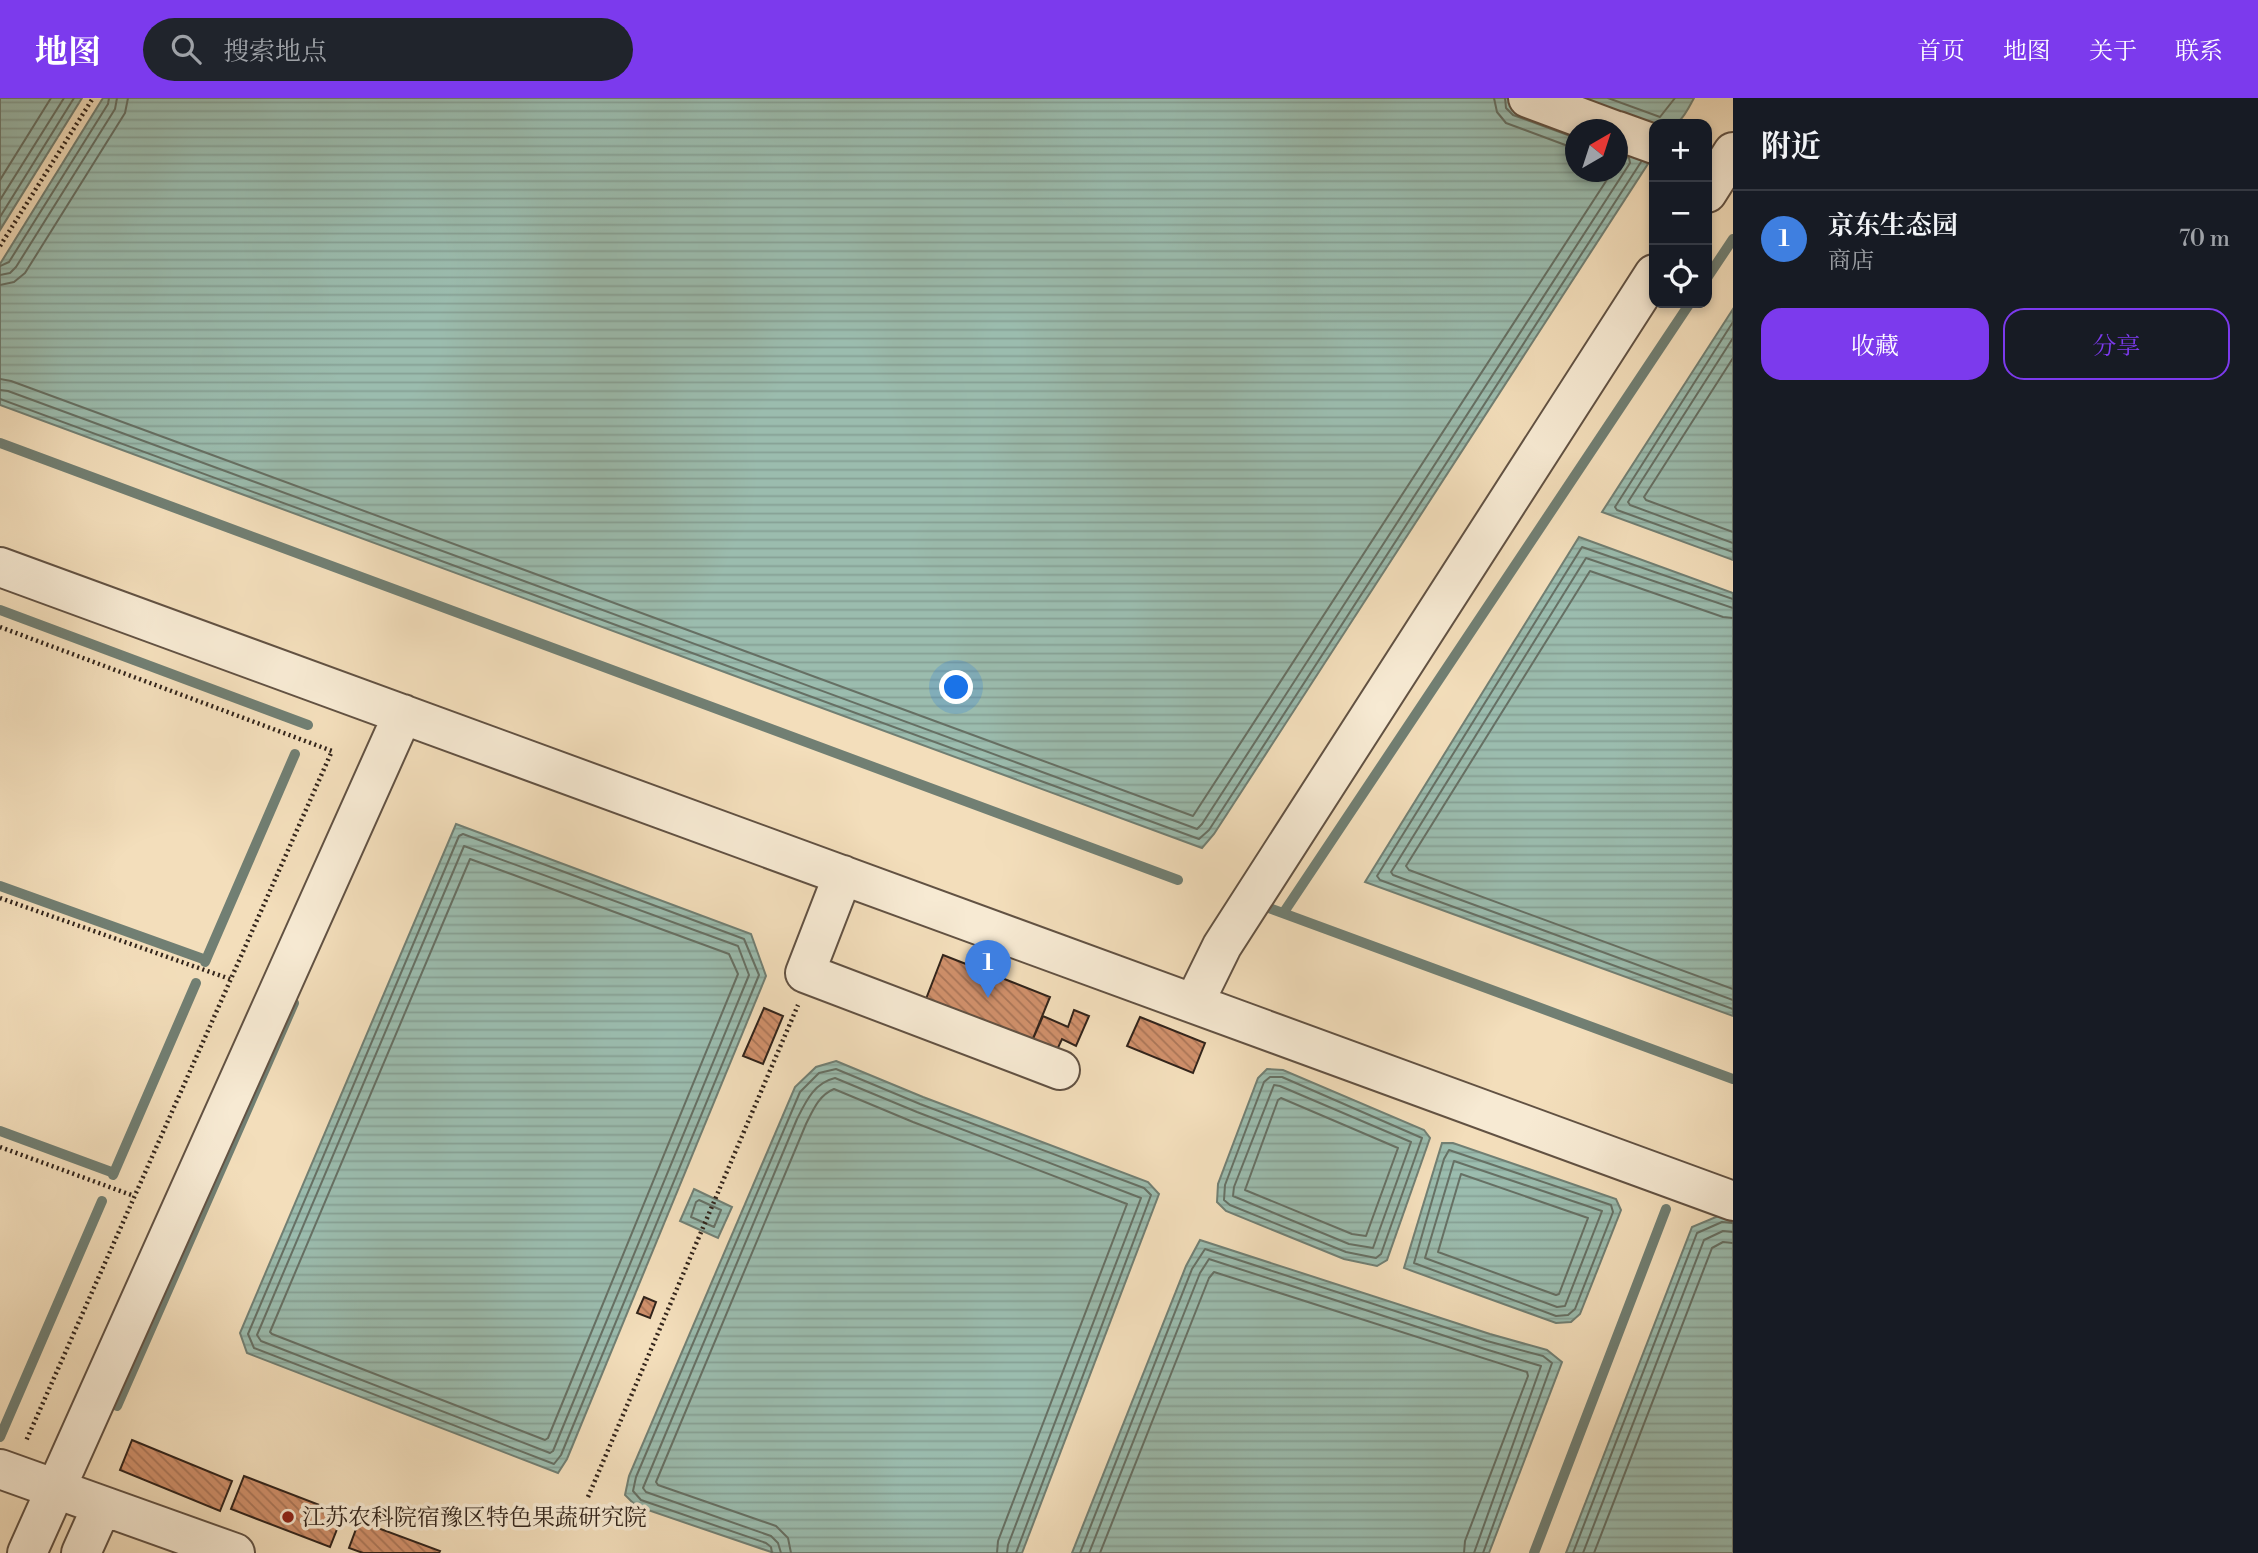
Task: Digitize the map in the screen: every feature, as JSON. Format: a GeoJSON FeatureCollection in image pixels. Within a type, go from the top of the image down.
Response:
{"type":"FeatureCollection","features":[{"type":"Feature","properties":{"kind":"street"},"geometry":{"type":"LineString","coordinates":[[1528,98],[1586,119]]}},
{"type":"Feature","properties":{"kind":"street"},"geometry":{"type":"LineString","coordinates":[[1628,135],[1649,143]]}},
{"type":"Feature","properties":{"kind":"street"},"geometry":{"type":"LineString","coordinates":[[1194,1003],[1223,946],[1649,283]]}},
{"type":"Feature","properties":{"kind":"street"},"geometry":{"type":"LineString","coordinates":[[0,567],[1733,1200]]}},
{"type":"Feature","properties":{"kind":"street"},"geometry":{"type":"LineString","coordinates":[[27,1553],[403,714]]}},
{"type":"Feature","properties":{"kind":"street"},"geometry":{"type":"LineString","coordinates":[[843,875],[805,973],[1060,1070]]}},
{"type":"Feature","properties":{"kind":"street"},"geometry":{"type":"LineString","coordinates":[[6,1471],[235,1553]]}},
{"type":"Feature","properties":{"kind":"street"},"geometry":{"type":"LineString","coordinates":[[81,1553],[102,1506]]}},
{"type":"Feature","properties":{"kind":"path"},"geometry":{"type":"LineString","coordinates":[[0,246],[93,98]]}},
{"type":"Feature","properties":{"kind":"path"},"geometry":{"type":"LineString","coordinates":[[0,627],[332,751],[134,1196],[6,1471]]}},
{"type":"Feature","properties":{"kind":"path"},"geometry":{"type":"LineString","coordinates":[[0,898],[230,979]]}},
{"type":"Feature","properties":{"kind":"path"},"geometry":{"type":"LineString","coordinates":[[588,1497],[811,975]]}},
{"type":"Feature","properties":{"kind":"path"},"geometry":{"type":"LineString","coordinates":[[0,1147],[134,1196]]}},
{"type":"Feature","properties":{"kind":"water"},"geometry":{"type":"Polygon","coordinates":[[[0,98],[82,98],[0,230],[0,98]]]}},
{"type":"Feature","properties":{"kind":"water"},"geometry":{"type":"Polygon","coordinates":[[[103,98],[1512,98],[1565,124],[1565,182],[1628,182],[1628,142],[1649,154],[1649,162],[1214,834],[1202,848],[0,405],[0,264],[103,98]]]}},
{"type":"Feature","properties":{"kind":"water"},"geometry":{"type":"Polygon","coordinates":[[[1562,98],[1694,98],[1681,119],[1649,119],[1649,123],[1562,98]]]}},
{"type":"Feature","properties":{"kind":"water"},"geometry":{"type":"Polygon","coordinates":[[[1733,309],[1733,560],[1602,512],[1733,309]]]}},
{"type":"Feature","properties":{"kind":"water"},"geometry":{"type":"Polygon","coordinates":[[[1579,537],[1733,593],[1733,1016],[1365,882],[1579,537]]]}},
{"type":"Feature","properties":{"kind":"water"},"geometry":{"type":"Polygon","coordinates":[[[456,824],[751,934],[766,976],[567,1459],[558,1473],[247,1353],[240,1333],[456,824]]]}},
{"type":"Feature","properties":{"kind":"water"},"geometry":{"type":"Polygon","coordinates":[[[836,1061],[923,1097],[1148,1182],[1159,1194],[1022,1553],[774,1553],[636,1506],[625,1495],[629,1476],[795,1087],[816,1067],[836,1061]]]}},
{"type":"Feature","properties":{"kind":"water"},"geometry":{"type":"Polygon","coordinates":[[[1267,1069],[1283,1070],[1424,1130],[1430,1138],[1387,1260],[1377,1266],[1344,1259],[1226,1211],[1217,1202],[1218,1184],[1258,1078],[1267,1069]]]}},
{"type":"Feature","properties":{"kind":"water"},"geometry":{"type":"Polygon","coordinates":[[[1442,1143],[1453,1143],[1616,1199],[1621,1210],[1580,1314],[1571,1322],[1556,1323],[1404,1268],[1442,1143]]]}},
{"type":"Feature","properties":{"kind":"water"},"geometry":{"type":"Polygon","coordinates":[[[694,1189],[732,1207],[718,1238],[680,1221],[694,1189]]]}},
{"type":"Feature","properties":{"kind":"water"},"geometry":{"type":"Polygon","coordinates":[[[1723,1214],[1733,1217],[1733,1553],[1566,1553],[1692,1227],[1723,1214]]]}},
{"type":"Feature","properties":{"kind":"water"},"geometry":{"type":"Polygon","coordinates":[[[1200,1240],[1547,1350],[1562,1362],[1489,1553],[1072,1553],[1186,1266],[1200,1240]]]}},
{"type":"Feature","properties":{"kind":"building"},"geometry":{"type":"Polygon","coordinates":[[[943,955],[1050,997],[1032,1041],[926,999],[943,955]]]}},
{"type":"Feature","properties":{"kind":"building"},"geometry":{"type":"Polygon","coordinates":[[[764,1008],[783,1016],[763,1064],[743,1056],[764,1008]]]}},
{"type":"Feature","properties":{"kind":"building"},"geometry":{"type":"Polygon","coordinates":[[[1074,1010],[1089,1016],[1076,1046],[1062,1039],[1056,1052],[1032,1041],[1043,1016],[1068,1027],[1074,1010]]]}},
{"type":"Feature","properties":{"kind":"building"},"geometry":{"type":"Polygon","coordinates":[[[1140,1017],[1205,1043],[1193,1073],[1127,1046],[1140,1017]]]}},
{"type":"Feature","properties":{"kind":"building"},"geometry":{"type":"Polygon","coordinates":[[[644,1297],[656,1302],[650,1318],[637,1313],[644,1297]]]}},
{"type":"Feature","properties":{"kind":"building"},"geometry":{"type":"Polygon","coordinates":[[[132,1440],[232,1481],[220,1511],[120,1470],[132,1440]]]}},
{"type":"Feature","properties":{"kind":"building"},"geometry":{"type":"Polygon","coordinates":[[[244,1476],[343,1514],[330,1547],[231,1509],[244,1476]]]}},
{"type":"Feature","properties":{"kind":"building"},"geometry":{"type":"Polygon","coordinates":[[[359,1521],[440,1551],[363,1553],[349,1548],[359,1521]]]}},
{"type":"Feature","properties":{"kind":"waterway"},"geometry":{"type":"LineString","coordinates":[[1712,270],[1733,239]]}},
{"type":"Feature","properties":{"kind":"waterway"},"geometry":{"type":"LineString","coordinates":[[1284,912],[1687,308]]}},
{"type":"Feature","properties":{"kind":"waterway"},"geometry":{"type":"LineString","coordinates":[[0,443],[1178,880]]}},
{"type":"Feature","properties":{"kind":"waterway"},"geometry":{"type":"LineString","coordinates":[[0,610],[308,725]]}},
{"type":"Feature","properties":{"kind":"waterway"},"geometry":{"type":"LineString","coordinates":[[205,962],[295,754]]}},
{"type":"Feature","properties":{"kind":"waterway"},"geometry":{"type":"LineString","coordinates":[[0,886],[206,960]]}},
{"type":"Feature","properties":{"kind":"waterway"},"geometry":{"type":"LineString","coordinates":[[1261,905],[1733,1079]]}},
{"type":"Feature","properties":{"kind":"waterway"},"geometry":{"type":"LineString","coordinates":[[113,1175],[196,983]]}},
{"type":"Feature","properties":{"kind":"waterway"},"geometry":{"type":"LineString","coordinates":[[117,1406],[294,1003]]}},
{"type":"Feature","properties":{"kind":"waterway"},"geometry":{"type":"LineString","coordinates":[[0,1131],[114,1173]]}},
{"type":"Feature","properties":{"kind":"waterway"},"geometry":{"type":"LineString","coordinates":[[0,1437],[102,1201]]}},
{"type":"Feature","properties":{"kind":"waterway"},"geometry":{"type":"LineString","coordinates":[[1534,1553],[1666,1209]]}},
{"type":"Feature","properties":{"kind":"place","name":"京东生态园"},"geometry":{"type":"Point","coordinates":[988,998]}},
{"type":"Feature","properties":{"kind":"place","name":"江苏农科院宿豫区特色果蔬研究院"},"geometry":{"type":"Point","coordinates":[288,1517]}}]}
